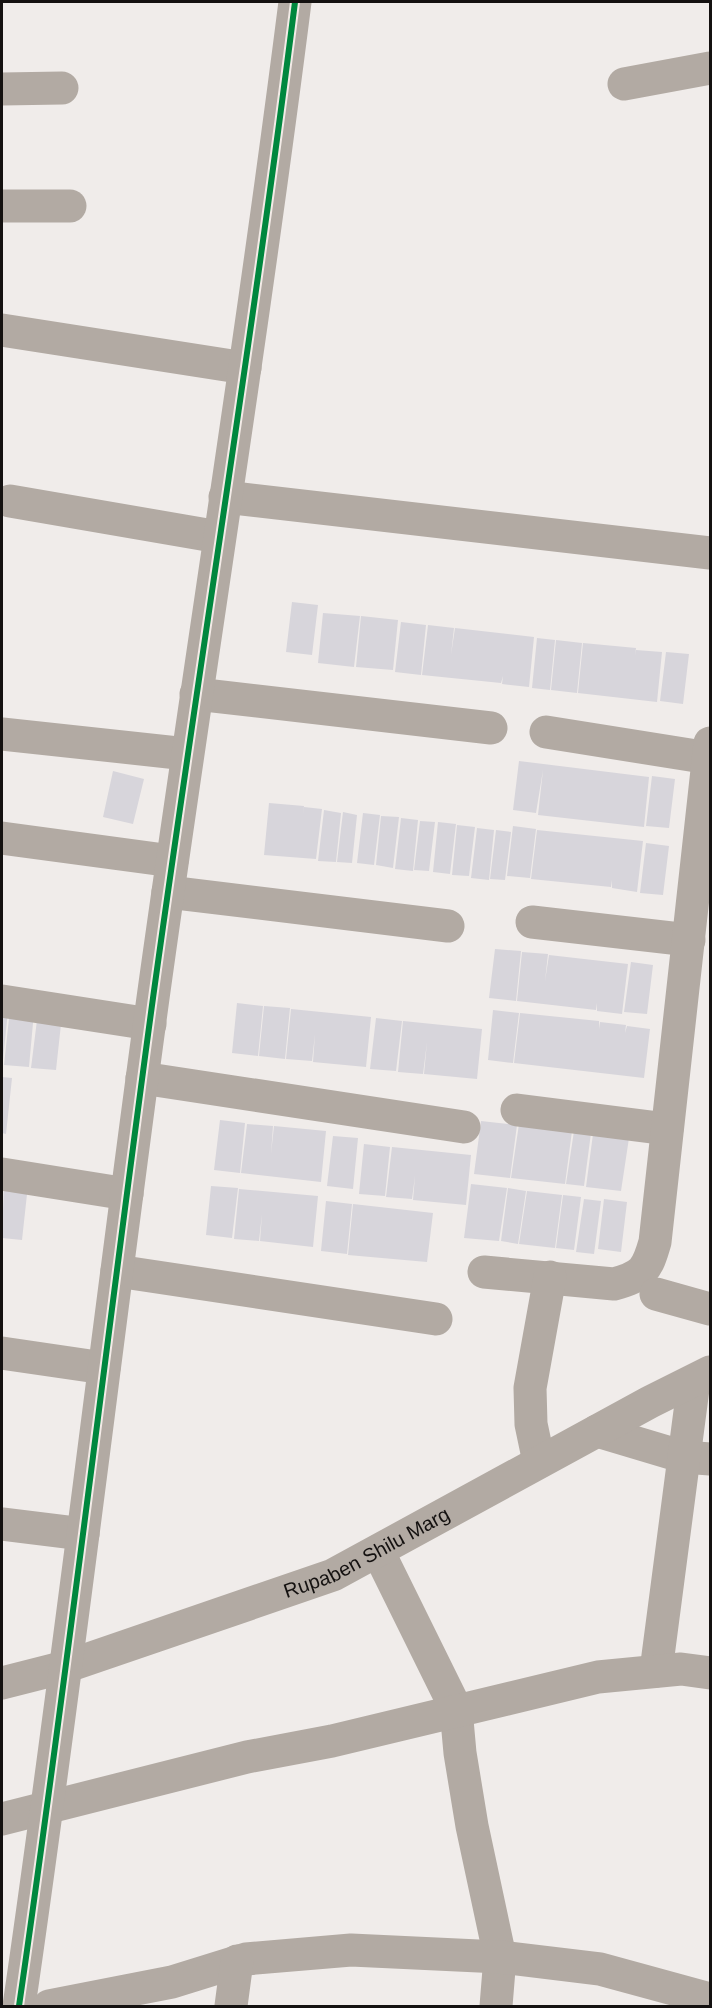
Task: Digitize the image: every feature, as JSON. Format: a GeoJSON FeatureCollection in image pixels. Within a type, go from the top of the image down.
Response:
{"type":"FeatureCollection","features":[{"type":"Feature","properties":{"kind":"street"},"geometry":{"type":"LineString","coordinates":[[19,2007],[48,1807],[142,1078],[187,754],[245,368],[295,2]]}},
{"type":"Feature","properties":{"kind":"street"},"geometry":{"type":"LineString","coordinates":[[624,84],[711,68]]}},
{"type":"Feature","properties":{"kind":"street"},"geometry":{"type":"LineString","coordinates":[[2,89],[62,88]]}},
{"type":"Feature","properties":{"kind":"street"},"geometry":{"type":"LineString","coordinates":[[2,206],[70,206]]}},
{"type":"Feature","properties":{"kind":"street"},"geometry":{"type":"LineString","coordinates":[[2,330],[245,368]]}},
{"type":"Feature","properties":{"kind":"street"},"geometry":{"type":"LineString","coordinates":[[225,497],[711,553]]}},
{"type":"Feature","properties":{"kind":"street"},"geometry":{"type":"LineString","coordinates":[[10,501],[219,537]]}},
{"type":"Feature","properties":{"kind":"street"},"geometry":{"type":"LineString","coordinates":[[196,694],[491,728]]}},
{"type":"Feature","properties":{"kind":"street"},"geometry":{"type":"LineString","coordinates":[[484,1272],[614,1284],[634,1278],[648,1266],[655,1242],[668,1129],[697,998],[689,940],[710,750],[546,732]]}},
{"type":"Feature","properties":{"kind":"street"},"geometry":{"type":"LineString","coordinates":[[2,734],[187,754]]}},
{"type":"Feature","properties":{"kind":"street"},"geometry":{"type":"LineString","coordinates":[[2,838],[170,877],[448,926]]}},
{"type":"Feature","properties":{"kind":"street"},"geometry":{"type":"LineString","coordinates":[[532,922],[689,940]]}},
{"type":"Feature","properties":{"kind":"street"},"geometry":{"type":"LineString","coordinates":[[2,1001],[150,1024]]}},
{"type":"Feature","properties":{"kind":"street"},"geometry":{"type":"LineString","coordinates":[[142,1078],[464,1127]]}},
{"type":"Feature","properties":{"kind":"street"},"geometry":{"type":"LineString","coordinates":[[517,1110],[668,1129]]}},
{"type":"Feature","properties":{"kind":"street"},"geometry":{"type":"LineString","coordinates":[[2,1174],[127,1194]]}},
{"type":"Feature","properties":{"kind":"street"},"geometry":{"type":"LineString","coordinates":[[117,1271],[436,1319]]}},
{"type":"Feature","properties":{"kind":"street"},"geometry":{"type":"LineString","coordinates":[[539,1462],[531,1424],[530,1388],[550,1277]]}},
{"type":"Feature","properties":{"kind":"street"},"geometry":{"type":"LineString","coordinates":[[656,1294],[711,1310]]}},
{"type":"Feature","properties":{"kind":"street"},"geometry":{"type":"LineString","coordinates":[[2,1353],[104,1368]]}},
{"type":"Feature","properties":{"kind":"street"},"geometry":{"type":"LineString","coordinates":[[656,1671],[697,1458],[702,1376]]}},
{"type":"Feature","properties":{"kind":"street","name":"Rupaben Shilu Marg"},"geometry":{"type":"LineString","coordinates":[[2,1683],[65,1667],[333,1575],[702,1376]]}},
{"type":"Feature","properties":{"kind":"street"},"geometry":{"type":"LineString","coordinates":[[597,1431],[697,1458]]}},
{"type":"Feature","properties":{"kind":"street"},"geometry":{"type":"LineString","coordinates":[[2,1524],[83,1534]]}},
{"type":"Feature","properties":{"kind":"street"},"geometry":{"type":"LineString","coordinates":[[378,1551],[456,1709],[460,1753],[472,1826],[500,1957],[496,2007]]}},
{"type":"Feature","properties":{"kind":"street"},"geometry":{"type":"LineString","coordinates":[[2,1819],[247,1757],[332,1741],[456,1709],[598,1677],[681,1669],[711,1673]]}},
{"type":"Feature","properties":{"kind":"street"},"geometry":{"type":"LineString","coordinates":[[49,2007],[117,1991],[172,1982],[237,1961],[351,1950],[500,1957],[600,1969],[711,1999]]}},
{"type":"Feature","properties":{"kind":"street"},"geometry":{"type":"LineString","coordinates":[[231,2007],[237,1961]]}},
{"type":"Feature","properties":{"kind":"building"},"geometry":{"type":"Polygon","coordinates":[[[292,602],[318,605],[312,655],[286,652],[292,602]]]}},
{"type":"Feature","properties":{"kind":"building"},"geometry":{"type":"Polygon","coordinates":[[[323,613],[360,616],[354,667],[318,663],[323,613]]]}},
{"type":"Feature","properties":{"kind":"building"},"geometry":{"type":"Polygon","coordinates":[[[361,616],[398,620],[393,670],[356,667],[361,616]]]}},
{"type":"Feature","properties":{"kind":"building"},"geometry":{"type":"Polygon","coordinates":[[[401,622],[426,625],[421,675],[395,672],[401,622]]]}},
{"type":"Feature","properties":{"kind":"building"},"geometry":{"type":"Polygon","coordinates":[[[428,625],[454,628],[451,655],[455,628],[534,637],[529,687],[502,684],[503,676],[501,683],[422,675],[428,625]]]}},
{"type":"Feature","properties":{"kind":"building"},"geometry":{"type":"Polygon","coordinates":[[[537,638],[555,640],[550,690],[532,688],[537,638]]]}},
{"type":"Feature","properties":{"kind":"building"},"geometry":{"type":"Polygon","coordinates":[[[556,640],[582,643],[577,693],[551,690],[556,640]]]}},
{"type":"Feature","properties":{"kind":"building"},"geometry":{"type":"Polygon","coordinates":[[[583,643],[636,648],[635,656],[636,650],[662,652],[657,702],[578,693],[583,643]]]}},
{"type":"Feature","properties":{"kind":"building"},"geometry":{"type":"Polygon","coordinates":[[[666,652],[689,654],[683,704],[660,701],[666,652]]]}},
{"type":"Feature","properties":{"kind":"building"},"geometry":{"type":"Polygon","coordinates":[[[519,761],[649,777],[644,827],[538,815],[543,770],[536,813],[513,810],[519,761]]]}},
{"type":"Feature","properties":{"kind":"building"},"geometry":{"type":"Polygon","coordinates":[[[113,771],[144,779],[133,824],[103,817],[113,771]]]}},
{"type":"Feature","properties":{"kind":"building"},"geometry":{"type":"Polygon","coordinates":[[[652,776],[675,779],[669,828],[646,826],[652,776]]]}},
{"type":"Feature","properties":{"kind":"building"},"geometry":{"type":"Polygon","coordinates":[[[269,803],[304,806],[303,814],[304,807],[322,809],[316,859],[264,855],[269,803]]]}},
{"type":"Feature","properties":{"kind":"building"},"geometry":{"type":"Polygon","coordinates":[[[324,810],[341,813],[336,862],[318,861],[324,810]]]}},
{"type":"Feature","properties":{"kind":"building"},"geometry":{"type":"Polygon","coordinates":[[[343,812],[357,815],[352,863],[337,862],[343,812]]]}},
{"type":"Feature","properties":{"kind":"building"},"geometry":{"type":"Polygon","coordinates":[[[363,813],[380,815],[374,865],[357,863],[363,813]]]}},
{"type":"Feature","properties":{"kind":"building"},"geometry":{"type":"Polygon","coordinates":[[[381,816],[399,817],[393,868],[376,865],[381,816]]]}},
{"type":"Feature","properties":{"kind":"building"},"geometry":{"type":"Polygon","coordinates":[[[401,818],[418,820],[413,871],[395,869],[401,818]]]}},
{"type":"Feature","properties":{"kind":"building"},"geometry":{"type":"Polygon","coordinates":[[[420,821],[435,822],[429,871],[414,870],[420,821]]]}},
{"type":"Feature","properties":{"kind":"building"},"geometry":{"type":"Polygon","coordinates":[[[438,822],[456,824],[450,874],[433,872],[438,822]]]}},
{"type":"Feature","properties":{"kind":"building"},"geometry":{"type":"Polygon","coordinates":[[[457,825],[475,827],[469,876],[452,875],[457,825]]]}},
{"type":"Feature","properties":{"kind":"building"},"geometry":{"type":"Polygon","coordinates":[[[513,826],[536,829],[530,878],[507,876],[513,826]]]}},
{"type":"Feature","properties":{"kind":"building"},"geometry":{"type":"Polygon","coordinates":[[[477,828],[494,830],[489,880],[471,878],[477,828]]]}},
{"type":"Feature","properties":{"kind":"building"},"geometry":{"type":"Polygon","coordinates":[[[496,830],[511,832],[505,880],[490,879],[496,830]]]}},
{"type":"Feature","properties":{"kind":"building"},"geometry":{"type":"Polygon","coordinates":[[[537,830],[643,841],[637,892],[612,888],[612,880],[611,887],[531,879],[537,830]]]}},
{"type":"Feature","properties":{"kind":"building"},"geometry":{"type":"Polygon","coordinates":[[[646,843],[669,846],[663,895],[640,893],[646,843]]]}},
{"type":"Feature","properties":{"kind":"building"},"geometry":{"type":"Polygon","coordinates":[[[495,949],[521,951],[516,1001],[489,998],[495,949]]]}},
{"type":"Feature","properties":{"kind":"building"},"geometry":{"type":"Polygon","coordinates":[[[522,952],[548,954],[545,981],[549,955],[628,964],[622,1014],[597,1011],[597,1003],[596,1010],[517,1001],[522,952]]]}},
{"type":"Feature","properties":{"kind":"building"},"geometry":{"type":"Polygon","coordinates":[[[631,962],[653,965],[647,1014],[624,1012],[631,962]]]}},
{"type":"Feature","properties":{"kind":"building"},"geometry":{"type":"Polygon","coordinates":[[[237,1003],[263,1006],[258,1056],[232,1053],[237,1003]]]}},
{"type":"Feature","properties":{"kind":"building"},"geometry":{"type":"Polygon","coordinates":[[[264,1006],[290,1008],[285,1059],[259,1056],[264,1006]]]}},
{"type":"Feature","properties":{"kind":"building"},"geometry":{"type":"Polygon","coordinates":[[[10,1009],[34,1012],[29,1067],[4,1065],[10,1009]]]}},
{"type":"Feature","properties":{"kind":"building"},"geometry":{"type":"Polygon","coordinates":[[[291,1009],[371,1017],[366,1067],[313,1062],[315,1034],[312,1061],[286,1059],[291,1009]]]}},
{"type":"Feature","properties":{"kind":"building"},"geometry":{"type":"Polygon","coordinates":[[[2,1010],[8,1011],[3,1060],[2,1060],[2,1010]]]}},
{"type":"Feature","properties":{"kind":"building"},"geometry":{"type":"Polygon","coordinates":[[[493,1010],[519,1013],[513,1063],[488,1060],[493,1010]]]}},
{"type":"Feature","properties":{"kind":"building"},"geometry":{"type":"Polygon","coordinates":[[[38,1012],[62,1015],[56,1070],[31,1068],[38,1012]]]}},
{"type":"Feature","properties":{"kind":"building"},"geometry":{"type":"Polygon","coordinates":[[[520,1013],[599,1021],[599,1029],[600,1022],[626,1025],[625,1033],[627,1026],[650,1029],[644,1078],[514,1063],[520,1013]]]}},
{"type":"Feature","properties":{"kind":"building"},"geometry":{"type":"Polygon","coordinates":[[[376,1018],[402,1021],[396,1071],[370,1069],[376,1018]]]}},
{"type":"Feature","properties":{"kind":"building"},"geometry":{"type":"Polygon","coordinates":[[[403,1021],[482,1029],[477,1079],[424,1074],[427,1042],[423,1074],[398,1072],[403,1021]]]}},
{"type":"Feature","properties":{"kind":"building"},"geometry":{"type":"Polygon","coordinates":[[[2,1077],[12,1078],[6,1134],[2,1133],[2,1077]]]}},
{"type":"Feature","properties":{"kind":"building"},"geometry":{"type":"Polygon","coordinates":[[[220,1120],[245,1123],[240,1173],[214,1170],[220,1120]]]}},
{"type":"Feature","properties":{"kind":"building"},"geometry":{"type":"Polygon","coordinates":[[[481,1121],[517,1125],[510,1178],[474,1174],[481,1121]]]}},
{"type":"Feature","properties":{"kind":"building"},"geometry":{"type":"Polygon","coordinates":[[[247,1124],[273,1126],[271,1154],[274,1126],[326,1131],[321,1182],[241,1173],[247,1124]]]}},
{"type":"Feature","properties":{"kind":"building"},"geometry":{"type":"Polygon","coordinates":[[[519,1124],[572,1131],[565,1184],[511,1178],[519,1124]]]}},
{"type":"Feature","properties":{"kind":"building"},"geometry":{"type":"Polygon","coordinates":[[[574,1131],[591,1133],[584,1186],[566,1184],[574,1131]]]}},
{"type":"Feature","properties":{"kind":"building"},"geometry":{"type":"Polygon","coordinates":[[[593,1134],[629,1138],[621,1191],[586,1187],[593,1134]]]}},
{"type":"Feature","properties":{"kind":"building"},"geometry":{"type":"Polygon","coordinates":[[[333,1136],[358,1138],[353,1189],[327,1186],[333,1136]]]}},
{"type":"Feature","properties":{"kind":"building"},"geometry":{"type":"Polygon","coordinates":[[[364,1144],[390,1147],[385,1196],[359,1194],[364,1144]]]}},
{"type":"Feature","properties":{"kind":"building"},"geometry":{"type":"Polygon","coordinates":[[[392,1147],[471,1155],[466,1205],[413,1200],[415,1176],[412,1199],[386,1197],[392,1147]]]}},
{"type":"Feature","properties":{"kind":"building"},"geometry":{"type":"Polygon","coordinates":[[[4,1183],[28,1185],[22,1240],[2,1238],[4,1183]]]}},
{"type":"Feature","properties":{"kind":"building"},"geometry":{"type":"Polygon","coordinates":[[[471,1184],[507,1188],[499,1241],[464,1238],[471,1184]]]}},
{"type":"Feature","properties":{"kind":"building"},"geometry":{"type":"Polygon","coordinates":[[[211,1186],[238,1188],[232,1238],[206,1235],[211,1186]]]}},
{"type":"Feature","properties":{"kind":"building"},"geometry":{"type":"Polygon","coordinates":[[[508,1188],[526,1191],[518,1244],[501,1241],[508,1188]]]}},
{"type":"Feature","properties":{"kind":"building"},"geometry":{"type":"Polygon","coordinates":[[[239,1189],[318,1196],[313,1247],[260,1241],[262,1214],[259,1241],[234,1239],[239,1189]]]}},
{"type":"Feature","properties":{"kind":"building"},"geometry":{"type":"Polygon","coordinates":[[[527,1191],[562,1195],[555,1248],[519,1244],[527,1191]]]}},
{"type":"Feature","properties":{"kind":"building"},"geometry":{"type":"Polygon","coordinates":[[[563,1195],[581,1197],[574,1250],[556,1248],[563,1195]]]}},
{"type":"Feature","properties":{"kind":"building"},"geometry":{"type":"Polygon","coordinates":[[[584,1199],[601,1201],[594,1254],[576,1252],[584,1199]]]}},
{"type":"Feature","properties":{"kind":"building"},"geometry":{"type":"Polygon","coordinates":[[[604,1199],[627,1202],[621,1252],[598,1249],[604,1199]]]}},
{"type":"Feature","properties":{"kind":"building"},"geometry":{"type":"Polygon","coordinates":[[[326,1201],[352,1204],[347,1254],[321,1251],[326,1201]]]}},
{"type":"Feature","properties":{"kind":"building"},"geometry":{"type":"Polygon","coordinates":[[[353,1204],[433,1213],[427,1262],[348,1255],[353,1204]]]}},
{"type":"Feature","properties":{"kind":"cycle path"},"geometry":{"type":"LineString","coordinates":[[19,2006],[153,998],[262,251],[295,2]]}}]}
